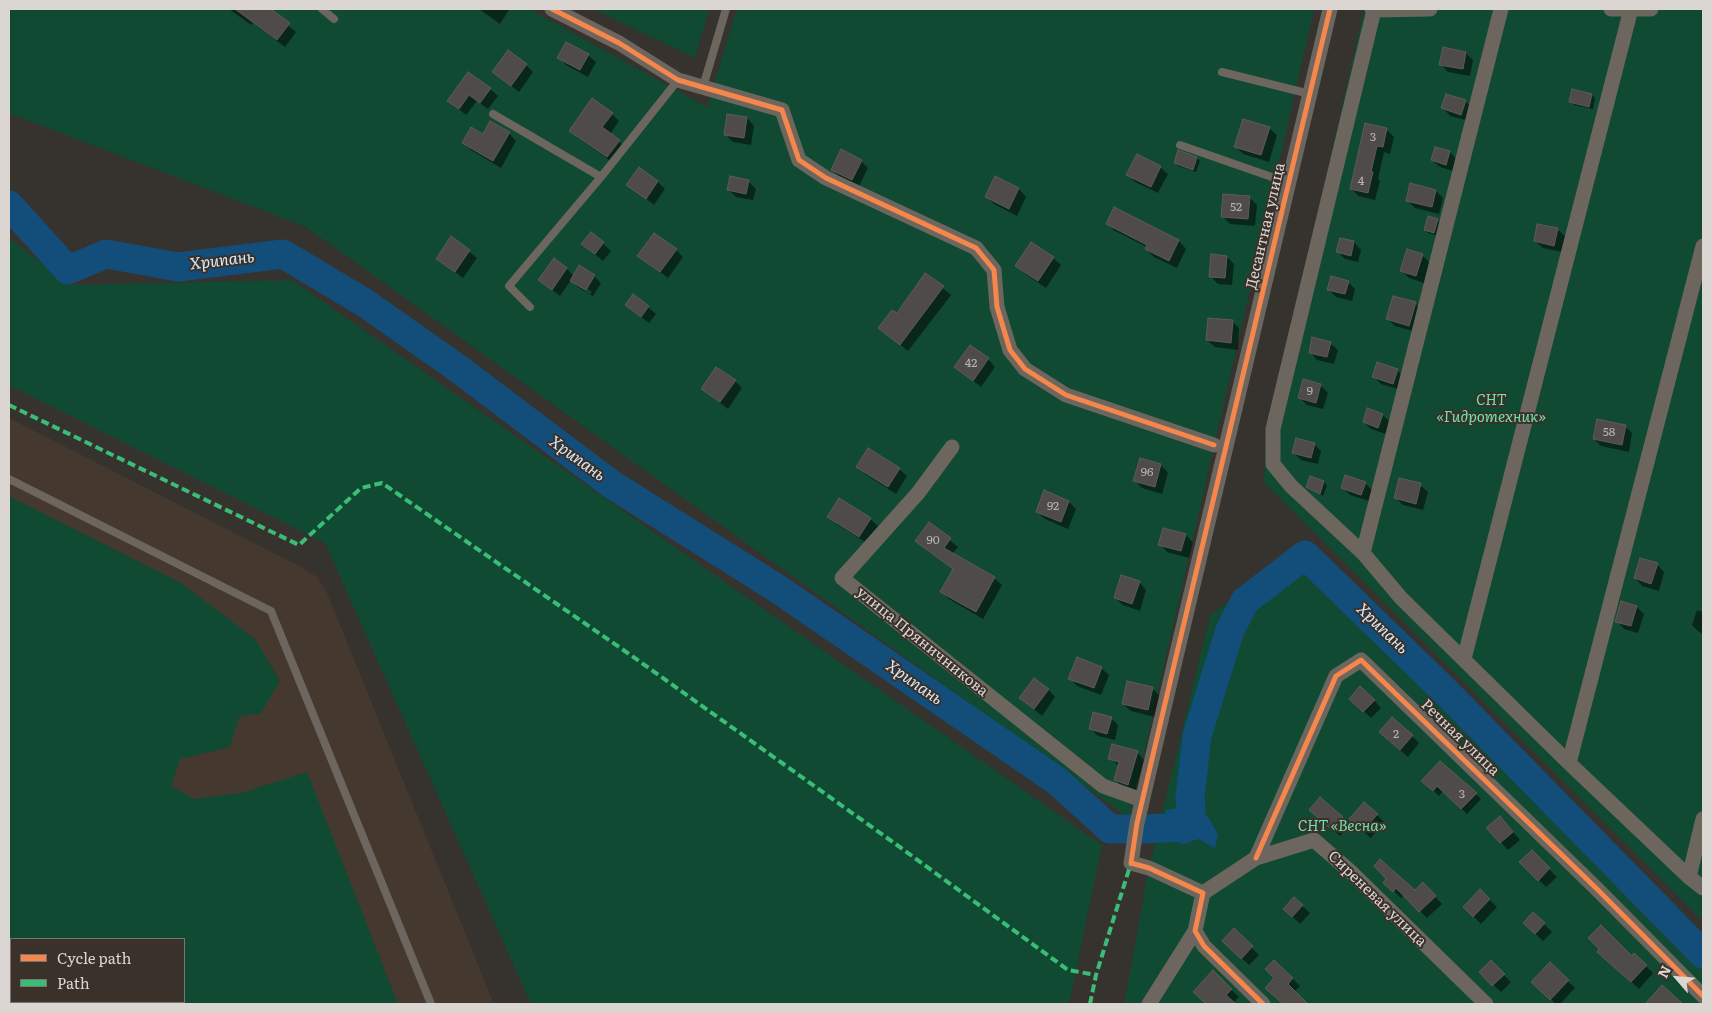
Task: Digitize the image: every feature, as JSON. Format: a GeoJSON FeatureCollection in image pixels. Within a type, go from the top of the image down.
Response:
{"type":"FeatureCollection","features":[{"type":"Feature","properties":{"kind":"street"},"geometry":{"type":"LineString","coordinates":[[552,9],[618,43],[678,80],[782,110],[799,160],[826,178],[976,248],[994,270],[997,307],[1010,350],[1024,369],[1066,395],[1220,447]]}},
{"type":"Feature","properties":{"kind":"street","name":"Десантная улица"},"geometry":{"type":"LineString","coordinates":[[1203,893],[1149,868],[1131,863],[1142,800],[1220,447],[1289,183],[1330,9]]}},
{"type":"Feature","properties":{"kind":"street"},"geometry":{"type":"LineString","coordinates":[[1430,9],[1373,10],[1273,429],[1273,464],[1291,486],[1363,554],[1401,598],[1569,764],[1703,888]]}},
{"type":"Feature","properties":{"kind":"street"},"geometry":{"type":"LineString","coordinates":[[1363,554],[1501,9]]}},
{"type":"Feature","properties":{"kind":"street"},"geometry":{"type":"LineString","coordinates":[[1611,9],[1650,9]]}},
{"type":"Feature","properties":{"kind":"street"},"geometry":{"type":"LineString","coordinates":[[1464,659],[1631,9]]}},
{"type":"Feature","properties":{"kind":"street"},"geometry":{"type":"LineString","coordinates":[[1569,764],[1703,246]]}},
{"type":"Feature","properties":{"kind":"street","name":"улица Пряничникова"},"geometry":{"type":"LineString","coordinates":[[952,447],[918,493],[842,578],[1103,786],[1142,800]]}},
{"type":"Feature","properties":{"kind":"street","name":"Речная улица"},"geometry":{"type":"LineString","coordinates":[[1256,858],[1336,676],[1361,660],[1598,890],[1703,996]]}},
{"type":"Feature","properties":{"kind":"street"},"geometry":{"type":"LineString","coordinates":[[1689,877],[1703,819]]}},
{"type":"Feature","properties":{"kind":"street","name":"Сиреневая улица"},"geometry":{"type":"LineString","coordinates":[[1203,893],[1256,858],[1314,840],[1352,873],[1486,1004]]}},
{"type":"Feature","properties":{"kind":"street"},"geometry":{"type":"LineString","coordinates":[[1149,1004],[1195,930],[1203,893]]}},
{"type":"Feature","properties":{"kind":"street"},"geometry":{"type":"LineString","coordinates":[[1195,930],[1204,946],[1262,1004]]}},
{"type":"Feature","properties":{"kind":"lane"},"geometry":{"type":"LineString","coordinates":[[322,9],[334,19]]}},
{"type":"Feature","properties":{"kind":"lane"},"geometry":{"type":"LineString","coordinates":[[703,87],[726,9]]}},
{"type":"Feature","properties":{"kind":"lane"},"geometry":{"type":"LineString","coordinates":[[1222,72],[1310,94]]}},
{"type":"Feature","properties":{"kind":"lane"},"geometry":{"type":"LineString","coordinates":[[530,307],[508,286],[601,177],[678,80]]}},
{"type":"Feature","properties":{"kind":"lane"},"geometry":{"type":"LineString","coordinates":[[493,114],[601,177]]}},
{"type":"Feature","properties":{"kind":"lane"},"geometry":{"type":"LineString","coordinates":[[1180,145],[1289,183]]}},
{"type":"Feature","properties":{"kind":"lane"},"geometry":{"type":"LineString","coordinates":[[9,479],[271,611],[431,1004]]}},
{"type":"Feature","properties":{"kind":"shaded area"},"geometry":{"type":"Polygon","coordinates":[[[9,418],[303,568],[317,577],[327,593],[494,1004],[9,1004],[9,418]]]}},
{"type":"Feature","properties":{"kind":"green space"},"geometry":{"type":"Polygon","coordinates":[[[9,9],[529,9],[707,107],[737,9],[1314,9],[1129,818],[306,227],[9,113],[9,9]]]}},
{"type":"Feature","properties":{"kind":"green space"},"geometry":{"type":"Polygon","coordinates":[[[593,9],[709,9],[695,58],[593,9]]]}},
{"type":"Feature","properties":{"kind":"green space","name":"СНТ «Гидротехник»"},"geometry":{"type":"Polygon","coordinates":[[[1364,9],[1703,9],[1703,921],[1264,482],[1265,448],[1364,9]]]}},
{"type":"Feature","properties":{"kind":"green space"},"geometry":{"type":"Polygon","coordinates":[[[9,238],[70,285],[292,280],[1102,845],[1069,1004],[531,1004],[325,543],[9,385],[9,238]]]}},
{"type":"Feature","properties":{"kind":"green space"},"geometry":{"type":"Polygon","coordinates":[[[9,496],[181,583],[255,639],[280,681],[261,713],[239,717],[230,747],[180,759],[171,786],[194,799],[241,793],[307,772],[398,1004],[9,1004],[9,496]]]}},
{"type":"Feature","properties":{"kind":"green space","name":"СНТ «Весна»"},"geometry":{"type":"Polygon","coordinates":[[[1310,543],[1703,937],[1703,1004],[1124,1004],[1149,868],[1210,615],[1310,543]]]}},
{"type":"Feature","properties":{"kind":"water"},"geometry":{"type":"Polygon","coordinates":[[[1178,808],[1207,815],[1218,835],[1215,848],[1198,839],[1184,844],[1171,841],[1163,828],[1166,810],[1178,808]]]}},
{"type":"Feature","properties":{"kind":"building"},"geometry":{"type":"Polygon","coordinates":[[[235,9],[271,9],[290,23],[277,40],[235,9]]]}},
{"type":"Feature","properties":{"kind":"building"},"geometry":{"type":"Polygon","coordinates":[[[566,42],[589,54],[580,70],[557,58],[566,42]]]}},
{"type":"Feature","properties":{"kind":"building"},"geometry":{"type":"Polygon","coordinates":[[[1443,47],[1466,52],[1463,69],[1439,65],[1443,47]]]}},
{"type":"Feature","properties":{"kind":"building"},"geometry":{"type":"Polygon","coordinates":[[[508,50],[527,64],[511,86],[492,72],[508,50]]]}},
{"type":"Feature","properties":{"kind":"building"},"geometry":{"type":"Polygon","coordinates":[[[468,72],[491,88],[480,103],[469,95],[459,109],[447,101],[468,72]]]}},
{"type":"Feature","properties":{"kind":"building"},"geometry":{"type":"Polygon","coordinates":[[[1572,89],[1592,94],[1589,107],[1569,102],[1572,89]]]}},
{"type":"Feature","properties":{"kind":"building"},"geometry":{"type":"Polygon","coordinates":[[[1446,94],[1466,100],[1461,115],[1441,108],[1446,94]]]}},
{"type":"Feature","properties":{"kind":"building"},"geometry":{"type":"Polygon","coordinates":[[[592,98],[613,113],[602,127],[620,140],[607,157],[569,131],[592,98]]]}},
{"type":"Feature","properties":{"kind":"building"},"geometry":{"type":"Polygon","coordinates":[[[727,114],[747,117],[744,138],[724,135],[727,114]]]}},
{"type":"Feature","properties":{"kind":"building"},"geometry":{"type":"Polygon","coordinates":[[[1243,119],[1270,127],[1261,155],[1234,147],[1243,119]]]}},
{"type":"Feature","properties":{"kind":"building"},"geometry":{"type":"Polygon","coordinates":[[[490,121],[510,132],[493,161],[462,143],[471,127],[483,134],[490,121]]]}},
{"type":"Feature","properties":{"kind":"building"},"geometry":{"type":"Polygon","coordinates":[[[1365,123],[1387,128],[1383,147],[1377,146],[1368,193],[1350,189],[1365,123]]]}},
{"type":"Feature","properties":{"kind":"building"},"geometry":{"type":"Polygon","coordinates":[[[1435,147],[1450,151],[1446,165],[1431,160],[1435,147]]]}},
{"type":"Feature","properties":{"kind":"building"},"geometry":{"type":"Polygon","coordinates":[[[841,149],[862,160],[852,180],[831,170],[841,149]]]}},
{"type":"Feature","properties":{"kind":"building"},"geometry":{"type":"Polygon","coordinates":[[[1178,150],[1197,157],[1193,170],[1174,163],[1178,150]]]}},
{"type":"Feature","properties":{"kind":"building"},"geometry":{"type":"Polygon","coordinates":[[[1137,154],[1161,166],[1151,187],[1126,175],[1137,154]]]}},
{"type":"Feature","properties":{"kind":"building"},"geometry":{"type":"Polygon","coordinates":[[[639,167],[658,181],[646,199],[626,185],[639,167]]]}},
{"type":"Feature","properties":{"kind":"building"},"geometry":{"type":"Polygon","coordinates":[[[730,176],[749,180],[746,194],[727,190],[730,176]]]}},
{"type":"Feature","properties":{"kind":"building"},"geometry":{"type":"Polygon","coordinates":[[[995,176],[1019,188],[1009,209],[985,197],[995,176]]]}},
{"type":"Feature","properties":{"kind":"building"},"geometry":{"type":"Polygon","coordinates":[[[1410,183],[1436,190],[1432,207],[1406,201],[1410,183]]]}},
{"type":"Feature","properties":{"kind":"building"},"geometry":{"type":"Polygon","coordinates":[[[1223,194],[1250,196],[1248,219],[1221,217],[1223,194]]]}},
{"type":"Feature","properties":{"kind":"building"},"geometry":{"type":"Polygon","coordinates":[[[1114,207],[1179,240],[1169,261],[1145,249],[1147,245],[1106,224],[1114,207]]]}},
{"type":"Feature","properties":{"kind":"building"},"geometry":{"type":"Polygon","coordinates":[[[1428,216],[1438,219],[1434,233],[1424,230],[1428,216]]]}},
{"type":"Feature","properties":{"kind":"building"},"geometry":{"type":"Polygon","coordinates":[[[1537,224],[1558,228],[1554,246],[1534,241],[1537,224]]]}},
{"type":"Feature","properties":{"kind":"building"},"geometry":{"type":"Polygon","coordinates":[[[591,232],[604,242],[595,254],[581,244],[591,232]]]}},
{"type":"Feature","properties":{"kind":"building"},"geometry":{"type":"Polygon","coordinates":[[[654,233],[677,249],[660,272],[637,256],[654,233]]]}},
{"type":"Feature","properties":{"kind":"building"},"geometry":{"type":"Polygon","coordinates":[[[451,236],[470,250],[455,272],[436,259],[451,236]]]}},
{"type":"Feature","properties":{"kind":"building"},"geometry":{"type":"Polygon","coordinates":[[[1340,238],[1354,241],[1351,256],[1336,252],[1340,238]]]}},
{"type":"Feature","properties":{"kind":"building"},"geometry":{"type":"Polygon","coordinates":[[[1031,242],[1054,257],[1038,281],[1015,266],[1031,242]]]}},
{"type":"Feature","properties":{"kind":"building"},"geometry":{"type":"Polygon","coordinates":[[[1407,249],[1423,254],[1416,276],[1400,271],[1407,249]]]}},
{"type":"Feature","properties":{"kind":"building"},"geometry":{"type":"Polygon","coordinates":[[[1211,254],[1227,256],[1225,278],[1209,277],[1211,254]]]}},
{"type":"Feature","properties":{"kind":"building"},"geometry":{"type":"Polygon","coordinates":[[[554,258],[567,268],[552,290],[538,280],[554,258]]]}},
{"type":"Feature","properties":{"kind":"building"},"geometry":{"type":"Polygon","coordinates":[[[579,265],[595,275],[586,290],[570,281],[579,265]]]}},
{"type":"Feature","properties":{"kind":"building"},"geometry":{"type":"Polygon","coordinates":[[[925,273],[944,286],[900,345],[878,328],[892,310],[897,313],[925,273]]]}},
{"type":"Feature","properties":{"kind":"building"},"geometry":{"type":"Polygon","coordinates":[[[1331,276],[1349,281],[1345,294],[1327,290],[1331,276]]]}},
{"type":"Feature","properties":{"kind":"building"},"geometry":{"type":"Polygon","coordinates":[[[633,294],[649,306],[641,317],[625,305],[633,294]]]}},
{"type":"Feature","properties":{"kind":"building"},"geometry":{"type":"Polygon","coordinates":[[[1393,296],[1416,302],[1409,326],[1386,319],[1393,296]]]}},
{"type":"Feature","properties":{"kind":"building"},"geometry":{"type":"Polygon","coordinates":[[[1208,318],[1233,320],[1231,343],[1206,340],[1208,318]]]}},
{"type":"Feature","properties":{"kind":"building"},"geometry":{"type":"Polygon","coordinates":[[[1312,337],[1331,342],[1327,357],[1309,353],[1312,337]]]}},
{"type":"Feature","properties":{"kind":"building"},"geometry":{"type":"Polygon","coordinates":[[[970,345],[989,358],[973,381],[954,367],[970,345]]]}},
{"type":"Feature","properties":{"kind":"building"},"geometry":{"type":"Polygon","coordinates":[[[1377,362],[1398,369],[1393,384],[1372,377],[1377,362]]]}},
{"type":"Feature","properties":{"kind":"building"},"geometry":{"type":"Polygon","coordinates":[[[716,367],[736,380],[720,402],[701,389],[716,367]]]}},
{"type":"Feature","properties":{"kind":"building"},"geometry":{"type":"Polygon","coordinates":[[[1303,379],[1321,384],[1316,403],[1298,398],[1303,379]]]}},
{"type":"Feature","properties":{"kind":"building"},"geometry":{"type":"Polygon","coordinates":[[[1367,408],[1383,414],[1378,428],[1363,422],[1367,408]]]}},
{"type":"Feature","properties":{"kind":"building"},"geometry":{"type":"Polygon","coordinates":[[[1597,419],[1626,425],[1622,445],[1593,439],[1597,419]]]}},
{"type":"Feature","properties":{"kind":"building"},"geometry":{"type":"Polygon","coordinates":[[[1296,438],[1315,443],[1311,458],[1292,453],[1296,438]]]}},
{"type":"Feature","properties":{"kind":"building"},"geometry":{"type":"Polygon","coordinates":[[[868,448],[900,468],[888,487],[856,467],[868,448]]]}},
{"type":"Feature","properties":{"kind":"building"},"geometry":{"type":"Polygon","coordinates":[[[1140,458],[1161,464],[1155,487],[1133,481],[1140,458]]]}},
{"type":"Feature","properties":{"kind":"building"},"geometry":{"type":"Polygon","coordinates":[[[1345,475],[1366,482],[1361,495],[1341,488],[1345,475]]]}},
{"type":"Feature","properties":{"kind":"building"},"geometry":{"type":"Polygon","coordinates":[[[1310,476],[1324,481],[1320,494],[1306,487],[1310,476]]]}},
{"type":"Feature","properties":{"kind":"building"},"geometry":{"type":"Polygon","coordinates":[[[1399,478],[1421,483],[1416,504],[1394,498],[1399,478]]]}},
{"type":"Feature","properties":{"kind":"building"},"geometry":{"type":"Polygon","coordinates":[[[1044,490],[1069,501],[1061,522],[1036,512],[1044,490]]]}},
{"type":"Feature","properties":{"kind":"building"},"geometry":{"type":"Polygon","coordinates":[[[839,498],[871,518],[859,537],[827,517],[839,498]]]}},
{"type":"Feature","properties":{"kind":"building"},"geometry":{"type":"Polygon","coordinates":[[[929,522],[951,538],[944,548],[995,577],[976,612],[940,592],[953,569],[915,541],[929,522]]]}},
{"type":"Feature","properties":{"kind":"building"},"geometry":{"type":"Polygon","coordinates":[[[1163,528],[1186,534],[1181,551],[1158,545],[1163,528]]]}},
{"type":"Feature","properties":{"kind":"building"},"geometry":{"type":"Polygon","coordinates":[[[1640,558],[1658,563],[1651,584],[1634,578],[1640,558]]]}},
{"type":"Feature","properties":{"kind":"building"},"geometry":{"type":"Polygon","coordinates":[[[1121,575],[1140,581],[1132,604],[1114,598],[1121,575]]]}},
{"type":"Feature","properties":{"kind":"building"},"geometry":{"type":"Polygon","coordinates":[[[1621,601],[1637,606],[1631,626],[1615,622],[1621,601]]]}},
{"type":"Feature","properties":{"kind":"building"},"geometry":{"type":"Polygon","coordinates":[[[1077,657],[1102,667],[1094,688],[1068,679],[1077,657]]]}},
{"type":"Feature","properties":{"kind":"building"},"geometry":{"type":"Polygon","coordinates":[[[1034,678],[1049,689],[1034,709],[1019,698],[1034,678]]]}},
{"type":"Feature","properties":{"kind":"building"},"geometry":{"type":"Polygon","coordinates":[[[1127,681],[1153,687],[1148,710],[1122,704],[1127,681]]]}},
{"type":"Feature","properties":{"kind":"building"},"geometry":{"type":"Polygon","coordinates":[[[1360,686],[1375,700],[1363,712],[1349,699],[1360,686]]]}},
{"type":"Feature","properties":{"kind":"building"},"geometry":{"type":"Polygon","coordinates":[[[1093,712],[1112,717],[1107,734],[1089,729],[1093,712]]]}},
{"type":"Feature","properties":{"kind":"building"},"geometry":{"type":"Polygon","coordinates":[[[1392,717],[1413,735],[1400,750],[1379,732],[1392,717]]]}},
{"type":"Feature","properties":{"kind":"building"},"geometry":{"type":"Polygon","coordinates":[[[1112,744],[1138,751],[1128,785],[1114,780],[1119,762],[1108,759],[1112,744]]]}},
{"type":"Feature","properties":{"kind":"building"},"geometry":{"type":"Polygon","coordinates":[[[1440,761],[1477,793],[1461,809],[1437,786],[1433,791],[1421,781],[1440,761]]]}},
{"type":"Feature","properties":{"kind":"building"},"geometry":{"type":"Polygon","coordinates":[[[1320,797],[1343,817],[1331,829],[1309,810],[1320,797]]]}},
{"type":"Feature","properties":{"kind":"building"},"geometry":{"type":"Polygon","coordinates":[[[1364,802],[1378,814],[1362,831],[1349,819],[1364,802]]]}},
{"type":"Feature","properties":{"kind":"building"},"geometry":{"type":"Polygon","coordinates":[[[1500,816],[1513,832],[1500,843],[1486,828],[1500,816]]]}},
{"type":"Feature","properties":{"kind":"building"},"geometry":{"type":"Polygon","coordinates":[[[1532,850],[1550,868],[1538,881],[1519,862],[1532,850]]]}},
{"type":"Feature","properties":{"kind":"building"},"geometry":{"type":"Polygon","coordinates":[[[1380,859],[1415,890],[1423,882],[1436,896],[1419,912],[1396,888],[1393,892],[1383,883],[1386,879],[1374,866],[1380,859]]]}},
{"type":"Feature","properties":{"kind":"building"},"geometry":{"type":"Polygon","coordinates":[[[1480,889],[1490,899],[1473,917],[1463,907],[1480,889]]]}},
{"type":"Feature","properties":{"kind":"building"},"geometry":{"type":"Polygon","coordinates":[[[1294,897],[1303,905],[1292,917],[1283,909],[1294,897]]]}},
{"type":"Feature","properties":{"kind":"building"},"geometry":{"type":"Polygon","coordinates":[[[1533,912],[1545,923],[1535,934],[1523,923],[1533,912]]]}},
{"type":"Feature","properties":{"kind":"building"},"geometry":{"type":"Polygon","coordinates":[[[1601,925],[1632,956],[1634,953],[1647,965],[1631,982],[1597,952],[1599,949],[1588,938],[1601,925]]]}},
{"type":"Feature","properties":{"kind":"building"},"geometry":{"type":"Polygon","coordinates":[[[1234,928],[1253,946],[1241,959],[1222,941],[1234,928]]]}},
{"type":"Feature","properties":{"kind":"building"},"geometry":{"type":"Polygon","coordinates":[[[1274,960],[1293,978],[1288,984],[1308,1004],[1283,1004],[1265,988],[1274,978],[1265,969],[1274,960]]]}},
{"type":"Feature","properties":{"kind":"building"},"geometry":{"type":"Polygon","coordinates":[[[1491,960],[1505,974],[1492,986],[1479,972],[1491,960]]]}},
{"type":"Feature","properties":{"kind":"building"},"geometry":{"type":"Polygon","coordinates":[[[1550,962],[1569,980],[1550,1000],[1531,982],[1550,962]]]}},
{"type":"Feature","properties":{"kind":"building"},"geometry":{"type":"Polygon","coordinates":[[[1213,970],[1232,989],[1226,995],[1236,1004],[1206,1004],[1193,992],[1213,970]]]}},
{"type":"Feature","properties":{"kind":"building"},"geometry":{"type":"Polygon","coordinates":[[[1662,985],[1683,1004],[1645,1004],[1662,985]]]}},
{"type":"Feature","properties":{"kind":"waterway","name":"Хрипань"},"geometry":{"type":"LineString","coordinates":[[9,205],[68,270],[106,254],[178,267],[283,254],[365,303],[456,367],[611,484],[778,589],[1057,781],[1110,829],[1128,829]]}},
{"type":"Feature","properties":{"kind":"waterway","name":"Хрипань"},"geometry":{"type":"LineString","coordinates":[[1144,829],[1182,827],[1191,810],[1190,797],[1197,736],[1230,630],[1245,601],[1305,555],[1447,693],[1703,954]]}},
{"type":"Feature","properties":{"kind":"marked path"},"geometry":{"type":"LineString","coordinates":[[9,405],[299,545],[361,488],[382,483],[632,656],[897,845],[1068,970],[1096,975]]}},
{"type":"Feature","properties":{"kind":"marked path"},"geometry":{"type":"LineString","coordinates":[[1090,1004],[1096,975],[1131,863]]}},
{"type":"Feature","properties":{"kind":"cycle path"},"geometry":{"type":"LineString","coordinates":[[552,9],[619,43],[678,80],[782,110],[799,160],[826,178],[976,248],[994,270],[997,307],[1010,350],[1025,369],[1066,395],[1214,445]]}},
{"type":"Feature","properties":{"kind":"cycle path"},"geometry":{"type":"LineString","coordinates":[[1263,1004],[1204,946],[1195,931],[1203,893],[1149,868],[1131,863],[1137,823],[1330,9]]}},
{"type":"Feature","properties":{"kind":"cycle path"},"geometry":{"type":"LineString","coordinates":[[1256,858],[1336,676],[1361,660],[1598,890],[1703,996]]}}]}
